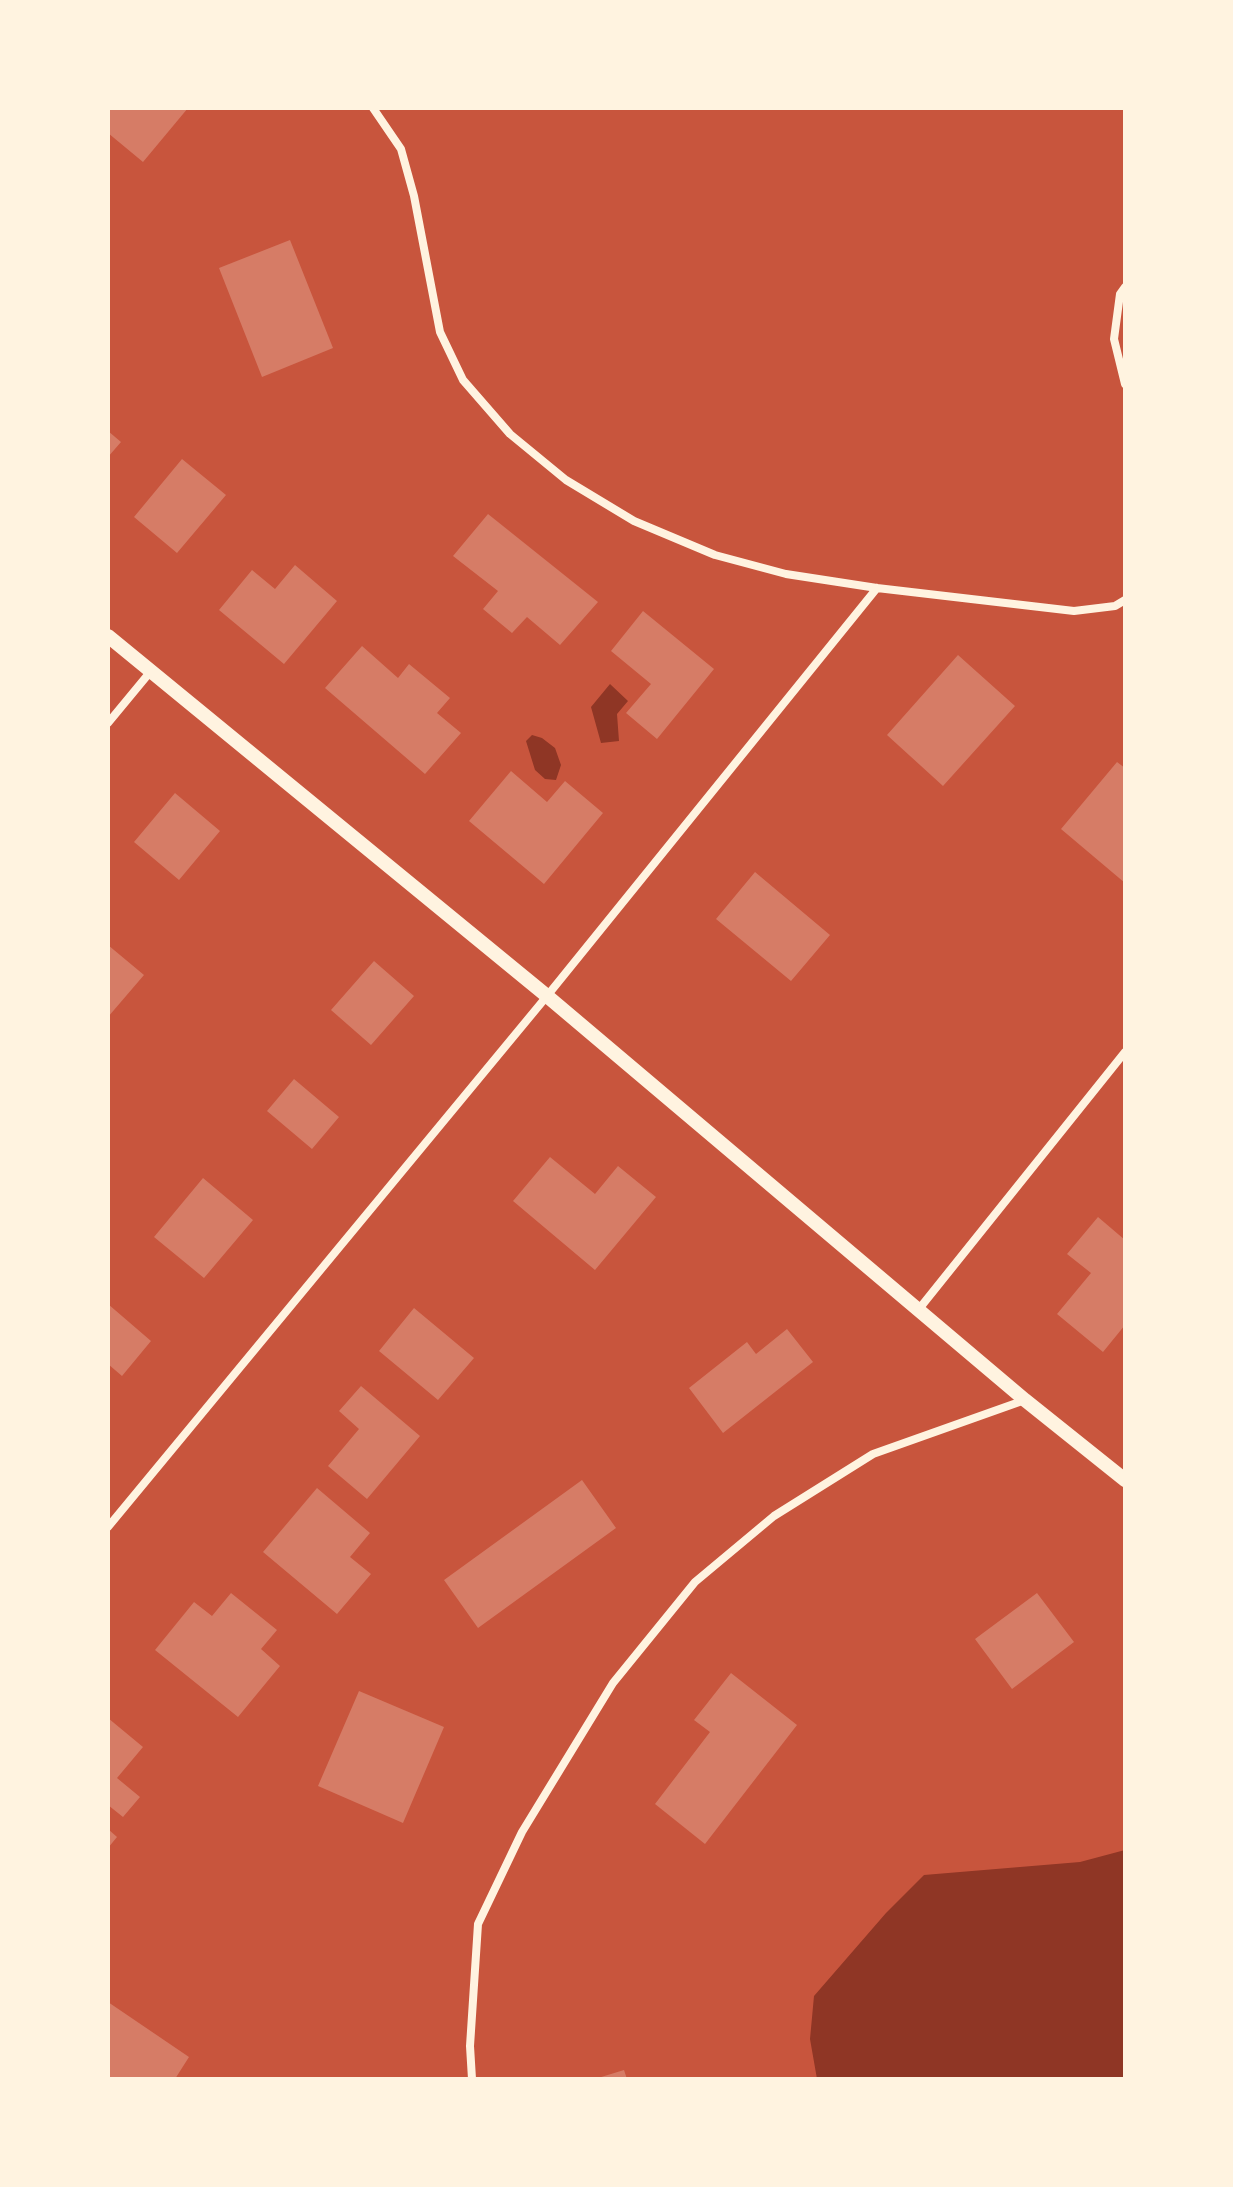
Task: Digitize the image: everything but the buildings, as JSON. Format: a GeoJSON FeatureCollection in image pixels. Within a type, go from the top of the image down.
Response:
{"type":"FeatureCollection","features":[{"type":"Feature","properties":{"kind":"street"},"geometry":{"type":"LineString","coordinates":[[373,108],[401,149],[414,196],[440,332],[463,380],[510,434],[566,480],[648,527],[715,555],[786,574],[1074,611],[1115,606],[1125,600]]}},
{"type":"Feature","properties":{"kind":"street"},"geometry":{"type":"LineString","coordinates":[[1125,287],[1120,294],[1114,339],[1125,384]]}},
{"type":"Feature","properties":{"kind":"street"},"geometry":{"type":"LineString","coordinates":[[108,1527],[547,996],[877,588]]}},
{"type":"Feature","properties":{"kind":"street"},"geometry":{"type":"LineString","coordinates":[[108,636],[547,996],[1025,1400],[1125,1480]]}},
{"type":"Feature","properties":{"kind":"street"},"geometry":{"type":"LineString","coordinates":[[108,723],[151,671]]}},
{"type":"Feature","properties":{"kind":"street"},"geometry":{"type":"LineString","coordinates":[[919,1309],[1125,1052]]}},
{"type":"Feature","properties":{"kind":"street"},"geometry":{"type":"LineString","coordinates":[[472,2079],[470,2046],[478,1924],[522,1832],[613,1683],[695,1582],[774,1516],[873,1454],[1025,1400]]}},
{"type":"Feature","properties":{"kind":"shaded area"},"geometry":{"type":"Polygon","coordinates":[[[610,684],[628,701],[617,714],[619,741],[601,743],[591,707],[610,684]]]}},
{"type":"Feature","properties":{"kind":"shaded area"},"geometry":{"type":"Polygon","coordinates":[[[532,735],[555,748],[561,765],[556,780],[545,779],[535,770],[526,741],[532,735]]]}},
{"type":"Feature","properties":{"kind":"shaded area"},"geometry":{"type":"Polygon","coordinates":[[[1125,1850],[1125,2079],[817,2079],[810,2039],[814,1996],[886,1913],[924,1875],[1080,1862],[1125,1850]]]}}]}
